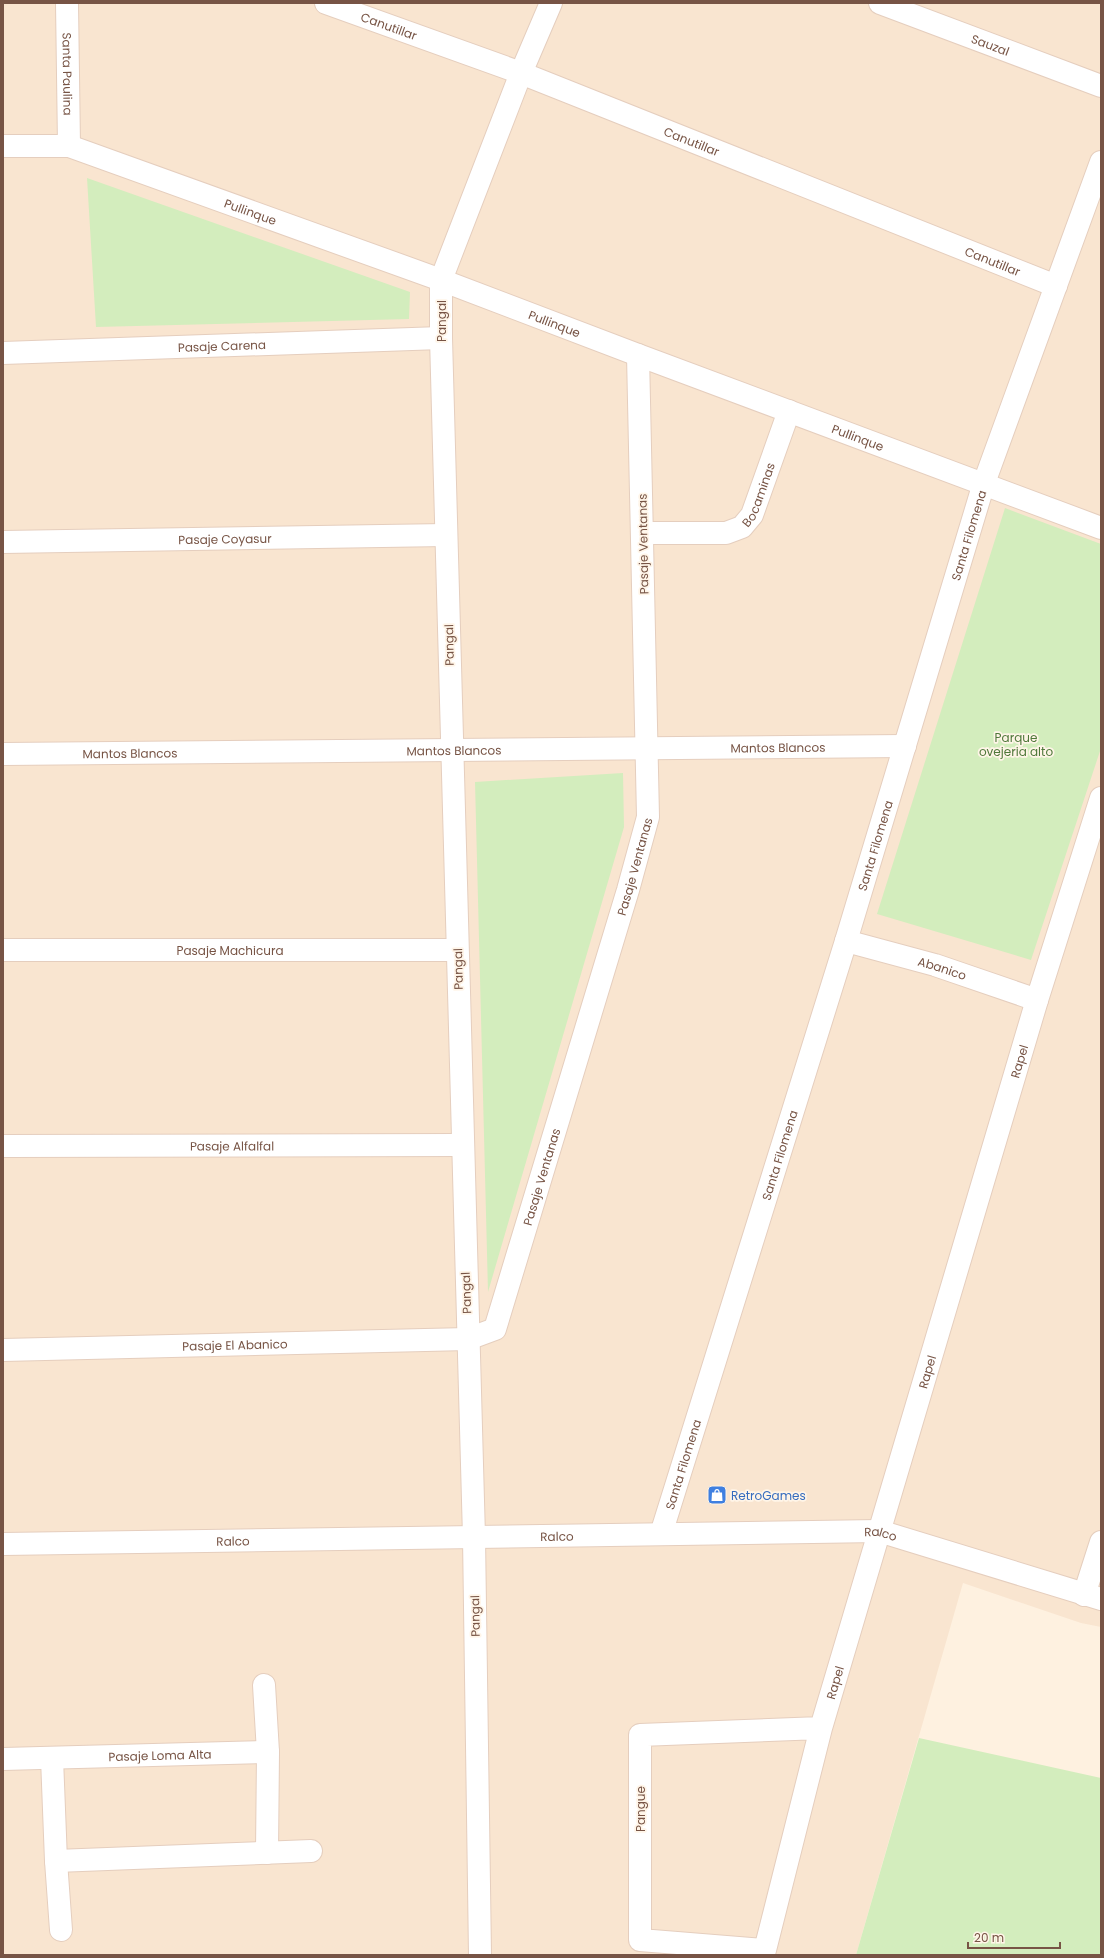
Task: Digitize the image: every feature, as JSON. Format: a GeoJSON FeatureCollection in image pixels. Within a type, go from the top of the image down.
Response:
{"type":"FeatureCollection","features":[{"type":"Feature","properties":{"kind":"street","name":"Santa Paulina"},"geometry":{"type":"LineString","coordinates":[[67,3],[69,146]]}},
{"type":"Feature","properties":{"kind":"street","name":"Canutillar"},"geometry":{"type":"LineString","coordinates":[[326,3],[521,74],[1056,286]]}},
{"type":"Feature","properties":{"kind":"street","name":"Pangal"},"geometry":{"type":"LineString","coordinates":[[480,1955],[474,1537],[462,1145],[441,338],[441,280],[521,74],[551,3]]}},
{"type":"Feature","properties":{"kind":"street","name":"Sauzal"},"geometry":{"type":"LineString","coordinates":[[880,3],[1101,86]]}},
{"type":"Feature","properties":{"kind":"street","name":"Pullinque"},"geometry":{"type":"LineString","coordinates":[[3,146],[69,146],[441,280],[1101,528]]}},
{"type":"Feature","properties":{"kind":"street","name":"Santa Filomena"},"geometry":{"type":"LineString","coordinates":[[661,1534],[846,941],[984,483],[1101,162]]}},
{"type":"Feature","properties":{"kind":"street","name":"Pasaje Carena"},"geometry":{"type":"LineString","coordinates":[[3,353],[441,338]]}},
{"type":"Feature","properties":{"kind":"street","name":"Pasaje Ventanas"},"geometry":{"type":"LineString","coordinates":[[468,1339],[495,1329],[628,890],[648,817],[638,355]]}},
{"type":"Feature","properties":{"kind":"street","name":"Bocaminas"},"geometry":{"type":"LineString","coordinates":[[642,534],[726,533],[742,527],[752,515],[788,411]]}},
{"type":"Feature","properties":{"kind":"street","name":"Pasaje Coyasur"},"geometry":{"type":"LineString","coordinates":[[3,542],[446,535]]}},
{"type":"Feature","properties":{"kind":"street","name":"Mantos Blancos"},"geometry":{"type":"LineString","coordinates":[[3,754],[905,746]]}},
{"type":"Feature","properties":{"kind":"street","name":"Rapel"},"geometry":{"type":"LineString","coordinates":[[765,1950],[821,1728],[1037,1000],[1101,798]]}},
{"type":"Feature","properties":{"kind":"street","name":"Abanico"},"geometry":{"type":"LineString","coordinates":[[846,941],[935,965],[1037,1000]]}},
{"type":"Feature","properties":{"kind":"street","name":"Pasaje Machicura"},"geometry":{"type":"LineString","coordinates":[[3,950],[457,950]]}},
{"type":"Feature","properties":{"kind":"street","name":"Pasaje Alfalfal"},"geometry":{"type":"LineString","coordinates":[[3,1146],[462,1145]]}},
{"type":"Feature","properties":{"kind":"street","name":"Pasaje El Abanico"},"geometry":{"type":"LineString","coordinates":[[3,1350],[468,1339]]}},
{"type":"Feature","properties":{"kind":"street","name":"Ralco"},"geometry":{"type":"LineString","coordinates":[[3,1544],[879,1530],[1093,1597]]}},
{"type":"Feature","properties":{"kind":"street"},"geometry":{"type":"LineString","coordinates":[[1093,1597],[1101,1542]]}},
{"type":"Feature","properties":{"kind":"street"},"geometry":{"type":"LineString","coordinates":[[264,1685],[268,1752],[267,1853]]}},
{"type":"Feature","properties":{"kind":"street","name":"Pangue"},"geometry":{"type":"LineString","coordinates":[[765,1950],[640,1940],[640,1735],[821,1728]]}},
{"type":"Feature","properties":{"kind":"street","name":"Pasaje Loma Alta"},"geometry":{"type":"LineString","coordinates":[[3,1759],[268,1752]]}},
{"type":"Feature","properties":{"kind":"street"},"geometry":{"type":"LineString","coordinates":[[52,1758],[56,1861],[62,1930]]}},
{"type":"Feature","properties":{"kind":"street"},"geometry":{"type":"LineString","coordinates":[[56,1861],[311,1851]]}},
{"type":"Feature","properties":{"kind":"shaded area"},"geometry":{"type":"Polygon","coordinates":[[[3,3],[1101,3],[1101,1627],[1081,1623],[963,1583],[856,1955],[3,1955],[3,3]]]}},
{"type":"Feature","properties":{"kind":"green space"},"geometry":{"type":"Polygon","coordinates":[[[87,178],[410,292],[409,319],[96,327],[87,178]]]}},
{"type":"Feature","properties":{"kind":"green space","name":"Parque ovejeria alto"},"geometry":{"type":"Polygon","coordinates":[[[1005,508],[1101,544],[1101,748],[1031,960],[877,914],[1005,508]]]}},
{"type":"Feature","properties":{"kind":"green space"},"geometry":{"type":"Polygon","coordinates":[[[623,773],[624,827],[488,1292],[475,782],[623,773]]]}},
{"type":"Feature","properties":{"kind":"green space"},"geometry":{"type":"Polygon","coordinates":[[[919,1738],[1101,1778],[1101,1955],[856,1955],[919,1738]]]}},
{"type":"Feature","properties":{"kind":"place","name":"RetroGames"},"geometry":{"type":"Point","coordinates":[717,1495]}}]}
